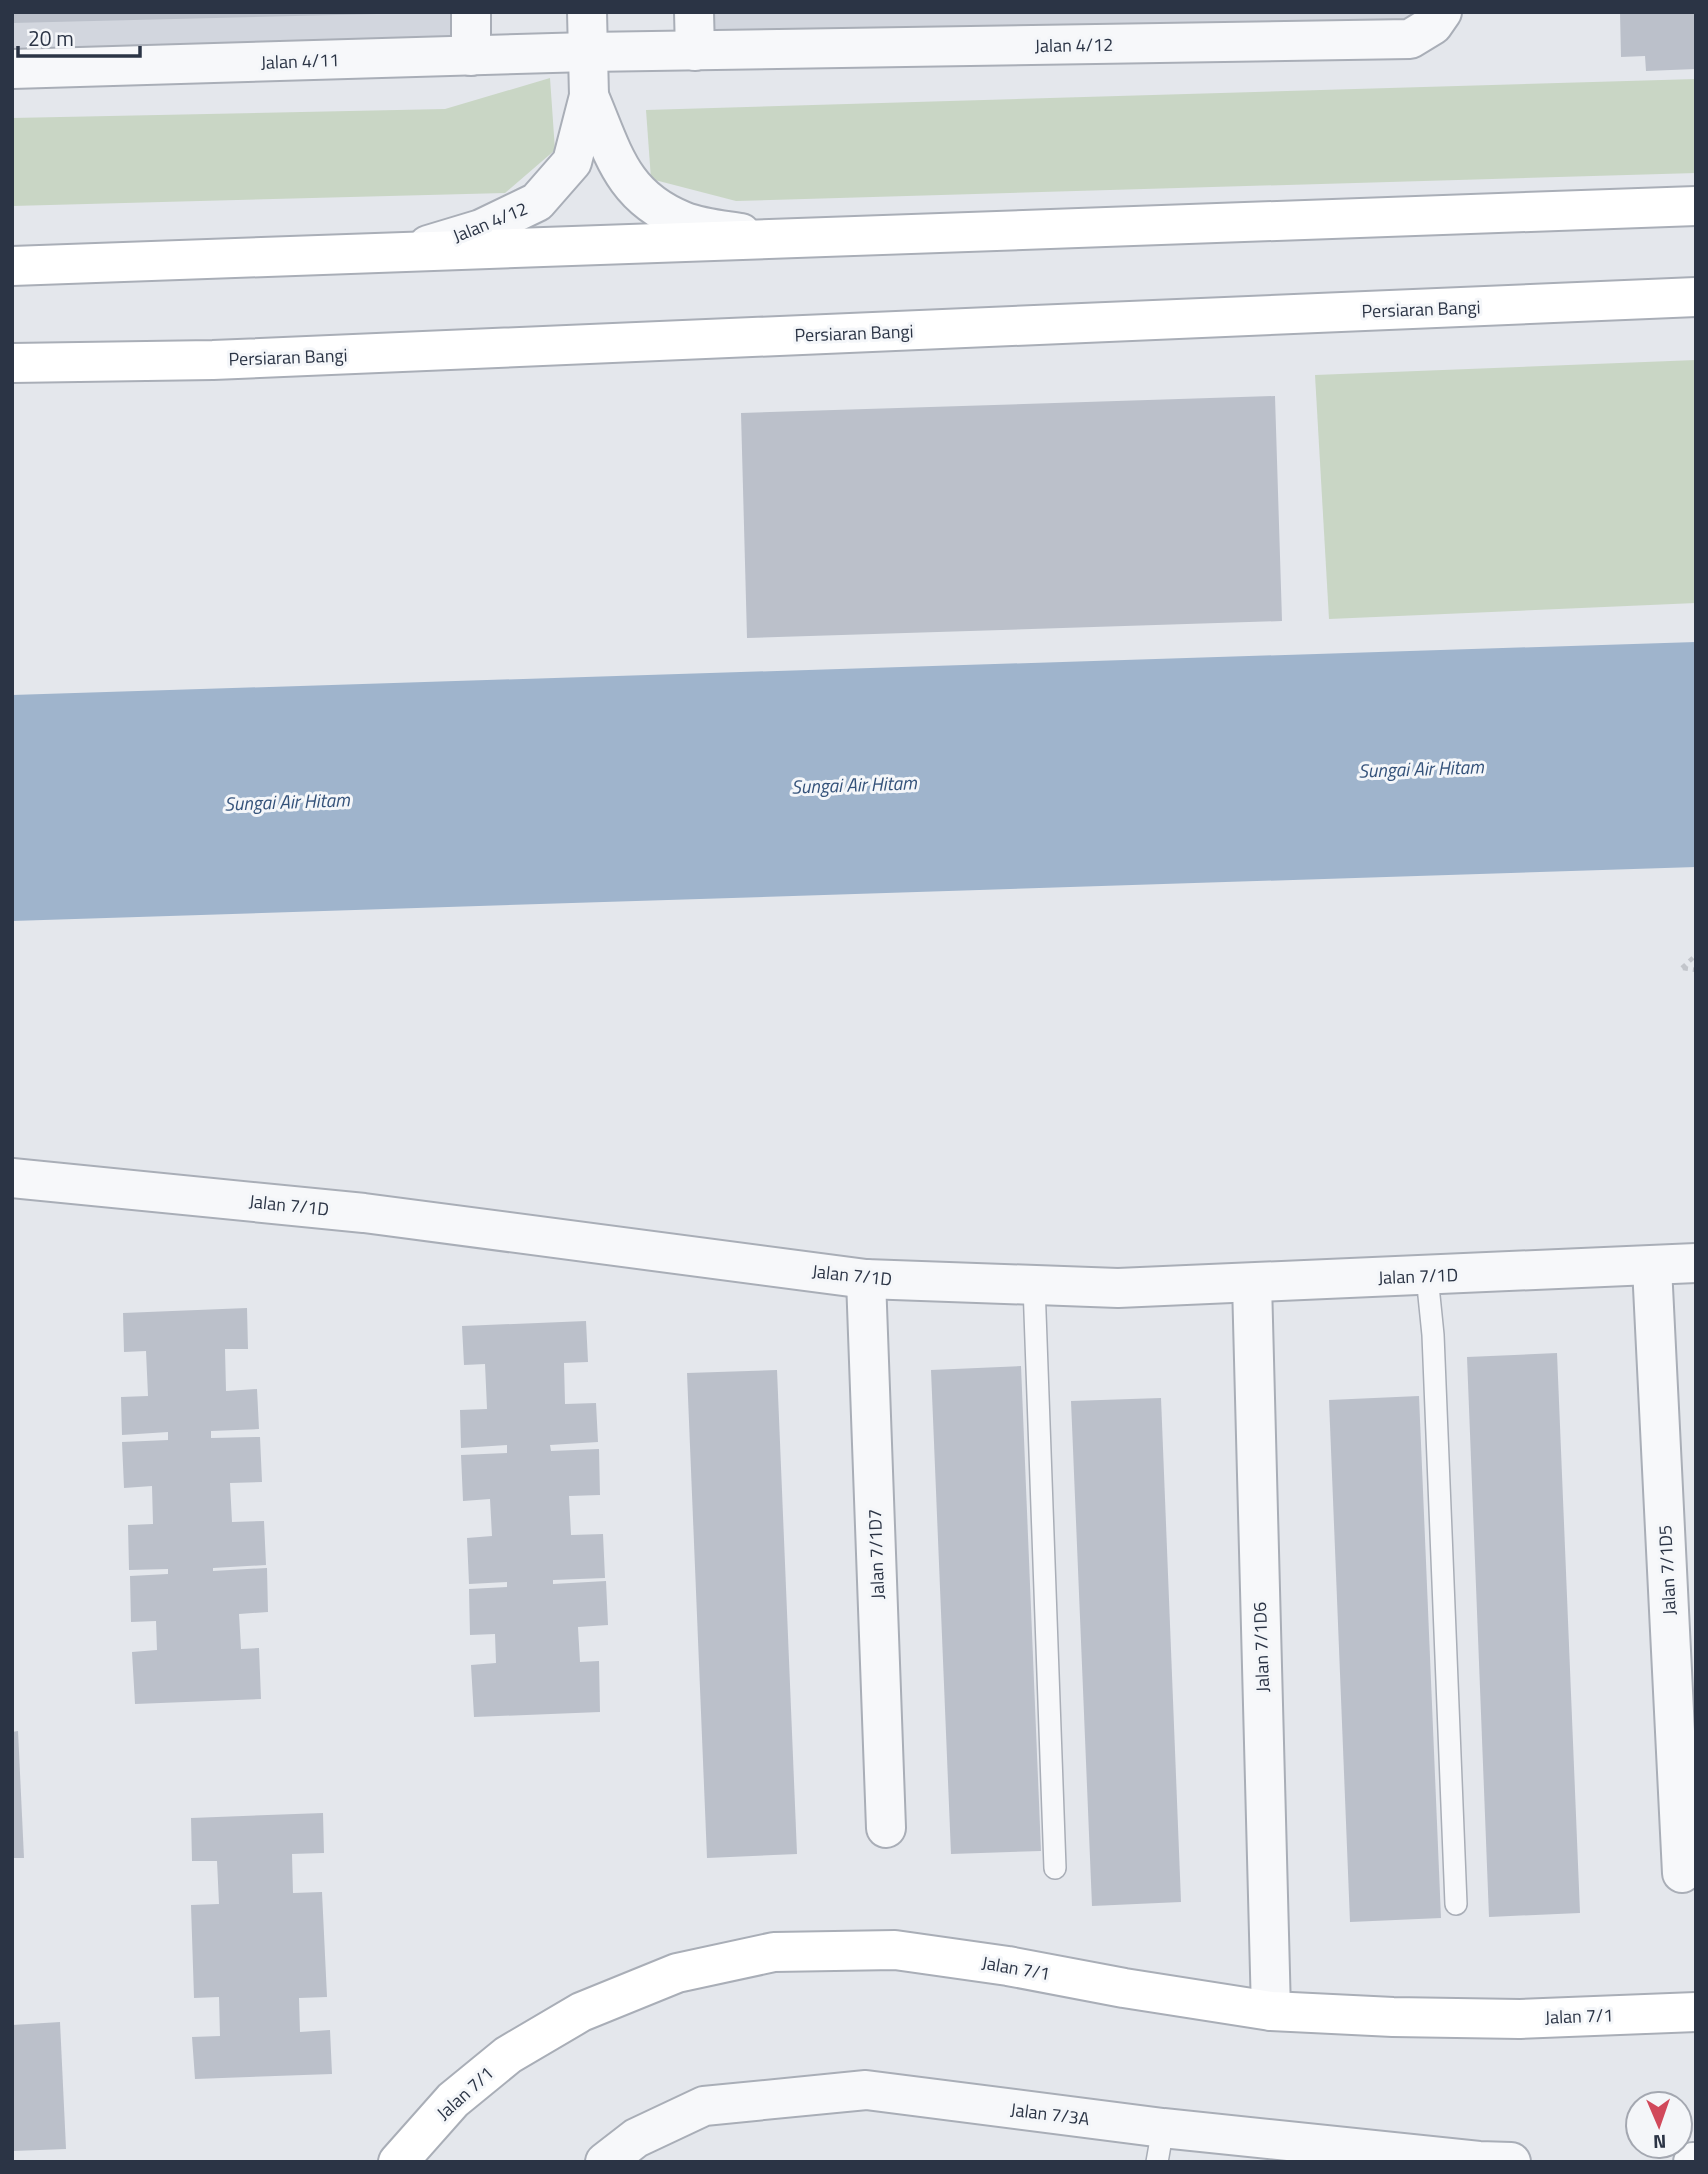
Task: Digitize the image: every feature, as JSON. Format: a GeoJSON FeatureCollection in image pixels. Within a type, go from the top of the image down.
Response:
{"type":"FeatureCollection","features":[{"type":"Feature","properties":{"kind":"main road"},"geometry":{"type":"LineString","coordinates":[[12,266],[1696,206]]}},
{"type":"Feature","properties":{"kind":"main road","name":"Persiaran Bangi"},"geometry":{"type":"LineString","coordinates":[[12,363],[241,359],[1696,297]]}},
{"type":"Feature","properties":{"kind":"main road","name":"Jalan 7/1"},"geometry":{"type":"LineString","coordinates":[[398,2162],[453,2100],[508,2055],[581,2012],[677,1973],[774,1952],[895,1950],[1008,1966],[1124,1988],[1271,2011],[1520,2019],[1696,2012]]}},
{"type":"Feature","properties":{"kind":"street"},"geometry":{"type":"LineString","coordinates":[[471,12],[471,56]]}},
{"type":"Feature","properties":{"kind":"street","name":"Jalan 4/12"},"geometry":{"type":"LineString","coordinates":[[406,252],[481,229],[537,202],[572,162],[589,96],[587,12]]}},
{"type":"Feature","properties":{"kind":"street"},"geometry":{"type":"LineString","coordinates":[[694,12],[695,51]]}},
{"type":"Feature","properties":{"kind":"street","name":"Jalan 4/12"},"geometry":{"type":"LineString","coordinates":[[588,52],[1410,39],[1433,25],[1442,12]]}},
{"type":"Feature","properties":{"kind":"street","name":"Jalan 4/11"},"geometry":{"type":"LineString","coordinates":[[12,69],[588,52]]}},
{"type":"Feature","properties":{"kind":"street","name":"Jalan 4/12"},"geometry":{"type":"LineString","coordinates":[[589,96],[622,173],[637,193],[684,221],[769,239]]}},
{"type":"Feature","properties":{"kind":"street","name":"Jalan 7/1D"},"geometry":{"type":"LineString","coordinates":[[12,1178],[363,1213],[866,1279],[1118,1288],[1696,1263]]}},
{"type":"Feature","properties":{"kind":"street","name":"Jalan 7/1D5"},"geometry":{"type":"LineString","coordinates":[[1652,1267],[1682,1873]]}},
{"type":"Feature","properties":{"kind":"street","name":"Jalan 7/1D7"},"geometry":{"type":"LineString","coordinates":[[866,1279],[886,1828]]}},
{"type":"Feature","properties":{"kind":"street","name":"Jalan 7/1D6"},"geometry":{"type":"LineString","coordinates":[[1252,1283],[1271,2011]]}},
{"type":"Feature","properties":{"kind":"street","name":"Jalan 7/3A"},"geometry":{"type":"LineString","coordinates":[[605,2162],[636,2138],[704,2106],[866,2090],[1160,2145],[1511,2162]]}},
{"type":"Feature","properties":{"kind":"lane"},"geometry":{"type":"LineString","coordinates":[[1427,1276],[1433,1335],[1456,1903]]}},
{"type":"Feature","properties":{"kind":"lane"},"geometry":{"type":"LineString","coordinates":[[1034,1285],[1055,1868]]}},
{"type":"Feature","properties":{"kind":"path"},"geometry":{"type":"LineString","coordinates":[[1696,955],[1682,968],[1696,970]]}},
{"type":"Feature","properties":{"kind":"shaded area"},"geometry":{"type":"Polygon","coordinates":[[[12,12],[455,12],[455,41],[12,51],[12,12]]]}},
{"type":"Feature","properties":{"kind":"shaded area"},"geometry":{"type":"Polygon","coordinates":[[[708,12],[1418,12],[1399,25],[709,38],[708,12]]]}},
{"type":"Feature","properties":{"kind":"green space"},"geometry":{"type":"Polygon","coordinates":[[[550,78],[555,150],[505,193],[12,206],[12,118],[445,109],[550,78]]]}},
{"type":"Feature","properties":{"kind":"green space"},"geometry":{"type":"Polygon","coordinates":[[[1696,79],[1696,173],[736,201],[651,179],[646,110],[1696,79]]]}},
{"type":"Feature","properties":{"kind":"green space"},"geometry":{"type":"Polygon","coordinates":[[[1696,360],[1696,603],[1329,619],[1315,375],[1696,360]]]}},
{"type":"Feature","properties":{"kind":"water","name":"Sungai Air Hitam"},"geometry":{"type":"Polygon","coordinates":[[[1696,642],[1696,867],[12,921],[12,695],[1696,642]]]}},
{"type":"Feature","properties":{"kind":"building"},"geometry":{"type":"Polygon","coordinates":[[[12,12],[377,12],[377,14],[12,23],[12,12]]]}},
{"type":"Feature","properties":{"kind":"building"},"geometry":{"type":"Polygon","coordinates":[[[1620,12],[1696,12],[1696,69],[1646,71],[1645,56],[1621,57],[1620,12]]]}},
{"type":"Feature","properties":{"kind":"building"},"geometry":{"type":"Polygon","coordinates":[[[1275,396],[1282,621],[747,638],[741,413],[1275,396]]]}},
{"type":"Feature","properties":{"kind":"building"},"geometry":{"type":"Polygon","coordinates":[[[247,1308],[248,1349],[225,1349],[226,1391],[257,1389],[259,1429],[211,1431],[211,1438],[260,1437],[262,1482],[230,1483],[232,1522],[264,1521],[266,1565],[213,1568],[213,1571],[267,1568],[268,1612],[239,1614],[241,1649],[259,1648],[261,1699],[135,1704],[132,1652],[157,1650],[156,1621],[131,1622],[130,1576],[168,1574],[168,1569],[129,1570],[128,1525],[153,1524],[152,1486],[124,1488],[122,1442],[168,1440],[168,1432],[122,1435],[121,1397],[148,1396],[146,1351],[124,1352],[123,1313],[247,1308]]]}},
{"type":"Feature","properties":{"kind":"building"},"geometry":{"type":"Polygon","coordinates":[[[586,1321],[588,1362],[564,1363],[565,1404],[596,1403],[598,1442],[550,1445],[551,1451],[599,1449],[600,1495],[569,1496],[571,1535],[603,1534],[605,1578],[553,1580],[553,1584],[606,1581],[608,1625],[578,1627],[580,1662],[599,1661],[600,1712],[474,1717],[471,1665],[496,1663],[495,1634],[470,1635],[469,1589],[507,1587],[507,1582],[469,1584],[467,1538],[492,1536],[490,1499],[463,1501],[461,1455],[507,1453],[507,1445],[461,1448],[460,1410],[487,1409],[485,1364],[464,1365],[462,1326],[586,1321]]]}},
{"type":"Feature","properties":{"kind":"building"},"geometry":{"type":"Polygon","coordinates":[[[1557,1353],[1580,1913],[1489,1917],[1467,1357],[1557,1353]]]}},
{"type":"Feature","properties":{"kind":"building"},"geometry":{"type":"Polygon","coordinates":[[[1021,1366],[1041,1851],[951,1854],[931,1370],[1021,1366]]]}},
{"type":"Feature","properties":{"kind":"building"},"geometry":{"type":"Polygon","coordinates":[[[777,1370],[797,1854],[707,1858],[687,1373],[777,1370]]]}},
{"type":"Feature","properties":{"kind":"building"},"geometry":{"type":"Polygon","coordinates":[[[1419,1396],[1441,1918],[1350,1922],[1329,1400],[1419,1396]]]}},
{"type":"Feature","properties":{"kind":"building"},"geometry":{"type":"Polygon","coordinates":[[[1161,1398],[1181,1902],[1092,1906],[1071,1401],[1161,1398]]]}},
{"type":"Feature","properties":{"kind":"building"},"geometry":{"type":"Polygon","coordinates":[[[18,1731],[24,1858],[12,1858],[12,1732],[18,1731]]]}},
{"type":"Feature","properties":{"kind":"building"},"geometry":{"type":"Polygon","coordinates":[[[323,1813],[324,1853],[292,1854],[293,1893],[322,1892],[327,1997],[299,1998],[300,2032],[330,2030],[332,2074],[195,2079],[192,2037],[220,2036],[219,1997],[194,1998],[191,1905],[219,1904],[217,1861],[192,1861],[191,1818],[323,1813]]]}},
{"type":"Feature","properties":{"kind":"building"},"geometry":{"type":"Polygon","coordinates":[[[60,2022],[66,2149],[13,2151],[12,2025],[60,2022]]]}}]}
